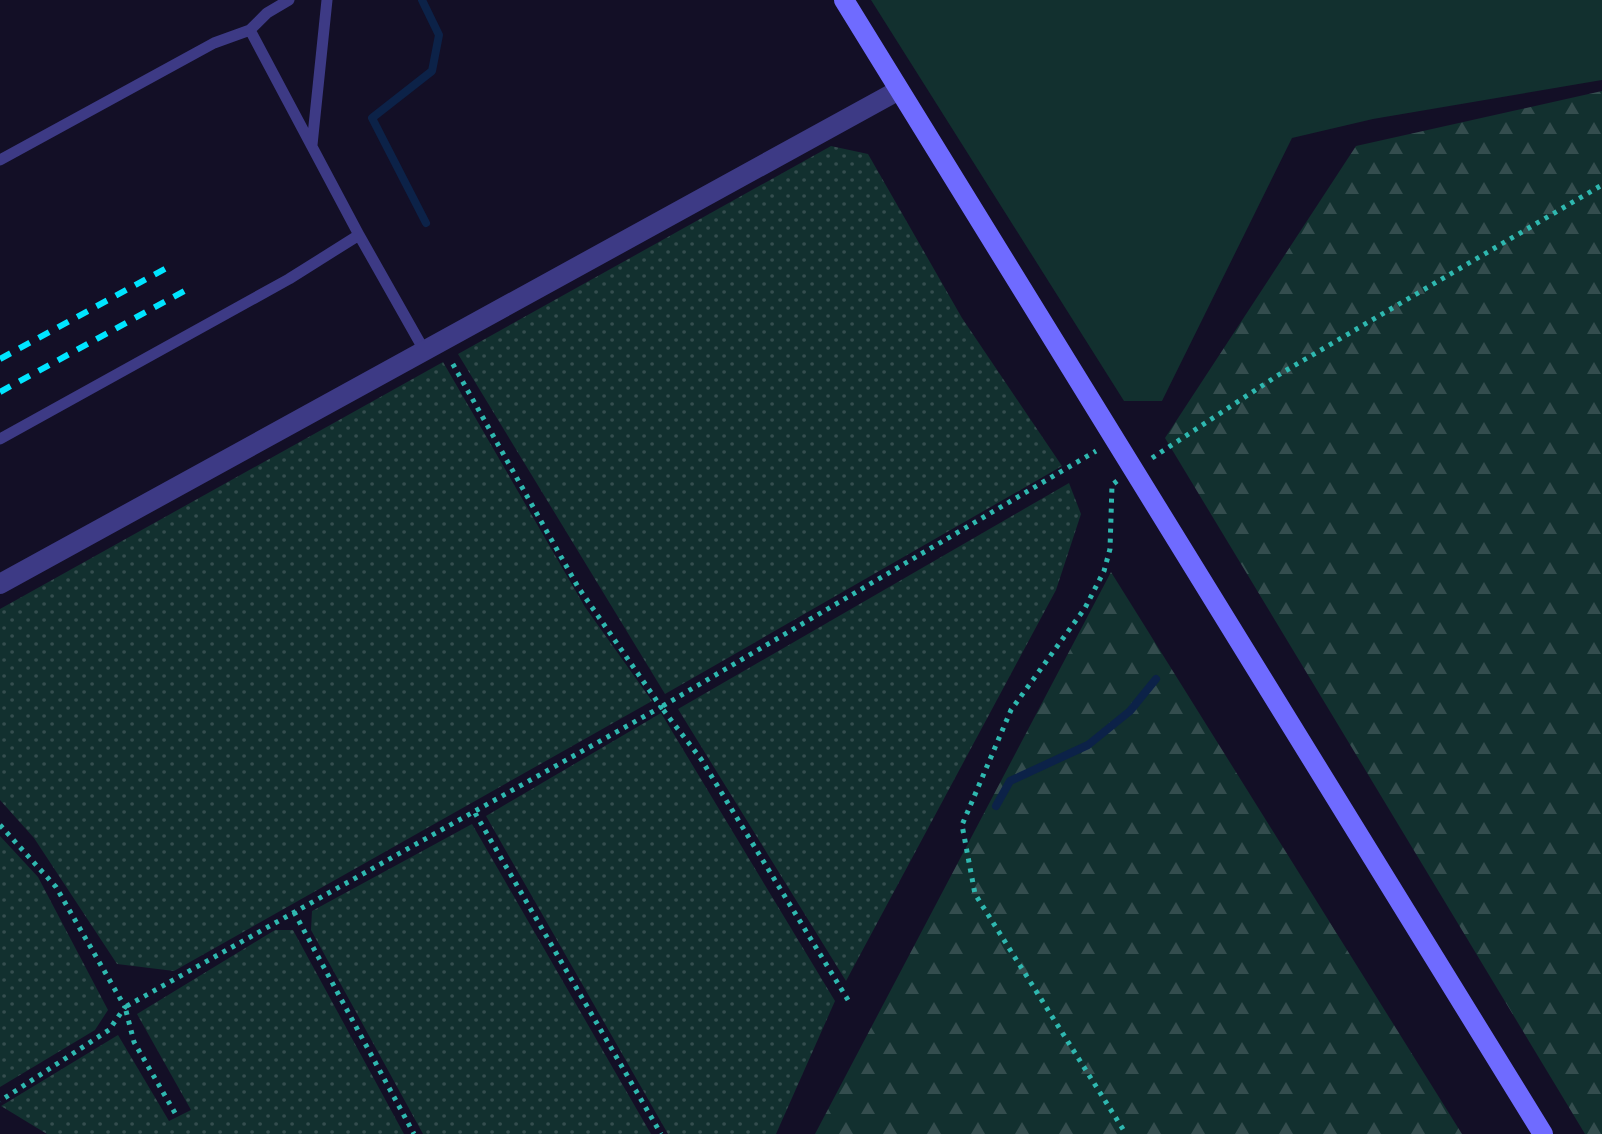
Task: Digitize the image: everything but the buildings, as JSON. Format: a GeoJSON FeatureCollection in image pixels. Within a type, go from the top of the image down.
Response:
{"type":"FeatureCollection","features":[{"type":"Feature","properties":{"kind":"main road"},"geometry":{"type":"LineString","coordinates":[[844,0],[1543,1134]]}},
{"type":"Feature","properties":{"kind":"street"},"geometry":{"type":"LineString","coordinates":[[0,584],[899,90]]}},
{"type":"Feature","properties":{"kind":"lane"},"geometry":{"type":"LineString","coordinates":[[0,160],[214,43],[250,30],[267,13],[289,0]]}},
{"type":"Feature","properties":{"kind":"lane"},"geometry":{"type":"LineString","coordinates":[[312,145],[327,0]]}},
{"type":"Feature","properties":{"kind":"lane"},"geometry":{"type":"LineString","coordinates":[[250,30],[359,235],[432,346]]}},
{"type":"Feature","properties":{"kind":"lane"},"geometry":{"type":"LineString","coordinates":[[0,439],[289,279],[359,235]]}},
{"type":"Feature","properties":{"kind":"path"},"geometry":{"type":"LineString","coordinates":[[1126,1134],[975,894],[962,825],[1011,710],[1085,608],[1104,571],[1110,549],[1112,485],[1280,374],[1602,185]]}},
{"type":"Feature","properties":{"kind":"path"},"geometry":{"type":"LineString","coordinates":[[432,346],[578,587],[701,759],[848,1000]]}},
{"type":"Feature","properties":{"kind":"path"},"geometry":{"type":"LineString","coordinates":[[0,1101],[109,1030],[125,1007],[661,707],[1114,441]]}},
{"type":"Feature","properties":{"kind":"path"},"geometry":{"type":"LineString","coordinates":[[475,813],[661,1134]]}},
{"type":"Feature","properties":{"kind":"path"},"geometry":{"type":"LineString","coordinates":[[0,825],[56,887],[125,1007],[134,1042],[175,1113]]}},
{"type":"Feature","properties":{"kind":"path"},"geometry":{"type":"LineString","coordinates":[[294,912],[414,1134]]}},
{"type":"Feature","properties":{"kind":"green space"},"geometry":{"type":"Polygon","coordinates":[[[871,0],[1602,0],[1602,80],[1373,119],[1292,138],[1162,401],[1124,401],[871,0]]]}},
{"type":"Feature","properties":{"kind":"green space"},"geometry":{"type":"Polygon","coordinates":[[[1602,91],[1602,1134],[1585,1134],[1165,438],[1356,146],[1602,91]]]}},
{"type":"Feature","properties":{"kind":"green space"},"geometry":{"type":"Polygon","coordinates":[[[831,146],[868,154],[962,318],[1062,466],[665,694],[458,354],[831,146]]]}},
{"type":"Feature","properties":{"kind":"green space"},"geometry":{"type":"Polygon","coordinates":[[[443,362],[585,607],[652,701],[174,971],[117,964],[34,838],[0,800],[0,609],[443,362]]]}},
{"type":"Feature","properties":{"kind":"green space"},"geometry":{"type":"Polygon","coordinates":[[[1069,483],[1081,514],[1056,590],[846,981],[678,709],[1069,483]]]}},
{"type":"Feature","properties":{"kind":"green space"},"geometry":{"type":"Polygon","coordinates":[[[1111,572],[1462,1134],[815,1134],[1111,572]]]}},
{"type":"Feature","properties":{"kind":"green space"},"geometry":{"type":"Polygon","coordinates":[[[661,713],[835,1001],[776,1134],[668,1134],[486,816],[661,713]]]}},
{"type":"Feature","properties":{"kind":"green space"},"geometry":{"type":"Polygon","coordinates":[[[472,824],[651,1134],[423,1134],[311,930],[312,911],[472,824]]]}},
{"type":"Feature","properties":{"kind":"green space"},"geometry":{"type":"Polygon","coordinates":[[[0,836],[38,877],[108,1010],[95,1030],[0,1087],[0,836]]]}},
{"type":"Feature","properties":{"kind":"green space"},"geometry":{"type":"Polygon","coordinates":[[[275,930],[293,930],[404,1134],[47,1134],[1,1106],[118,1035],[169,1121],[191,1110],[137,1014],[275,930]]]}},
{"type":"Feature","properties":{"kind":"waterway"},"geometry":{"type":"LineString","coordinates":[[422,0],[439,35],[432,71],[372,118],[426,223]]}},
{"type":"Feature","properties":{"kind":"waterway"},"geometry":{"type":"LineString","coordinates":[[996,806],[1010,781],[1088,745],[1130,711],[1156,679]]}},
{"type":"Feature","properties":{"kind":"railway"},"geometry":{"type":"LineString","coordinates":[[0,359],[172,265]]}},
{"type":"Feature","properties":{"kind":"railway"},"geometry":{"type":"LineString","coordinates":[[0,392],[186,290]]}}]}
